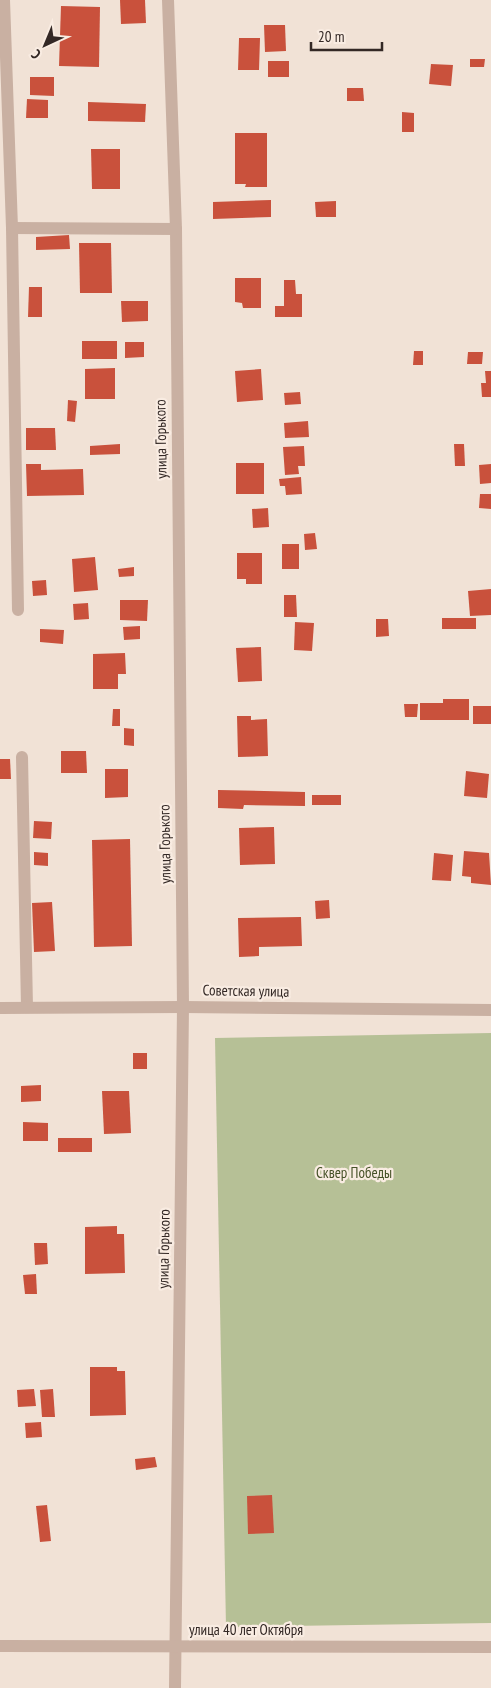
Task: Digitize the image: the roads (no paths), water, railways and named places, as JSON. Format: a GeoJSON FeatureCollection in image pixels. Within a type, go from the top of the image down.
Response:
{"type":"FeatureCollection","features":[{"type":"Feature","properties":{"kind":"street"},"geometry":{"type":"LineString","coordinates":[[4,0],[12,228],[18,610]]}},
{"type":"Feature","properties":{"kind":"street","name":"улица Горького"},"geometry":{"type":"LineString","coordinates":[[168,0],[176,229],[183,1006],[175,1688]]}},
{"type":"Feature","properties":{"kind":"street"},"geometry":{"type":"LineString","coordinates":[[12,228],[176,229]]}},
{"type":"Feature","properties":{"kind":"street"},"geometry":{"type":"LineString","coordinates":[[22,757],[27,1007]]}},
{"type":"Feature","properties":{"kind":"street","name":"Советская улица"},"geometry":{"type":"LineString","coordinates":[[0,1008],[183,1006],[491,1010]]}},
{"type":"Feature","properties":{"kind":"street","name":"улица 40 лет Октября"},"geometry":{"type":"LineString","coordinates":[[0,1646],[491,1647]]}},
{"type":"Feature","properties":{"kind":"park label","name":"Сквер Победы"},"geometry":{"type":"Point","coordinates":[354,1173]}}]}
